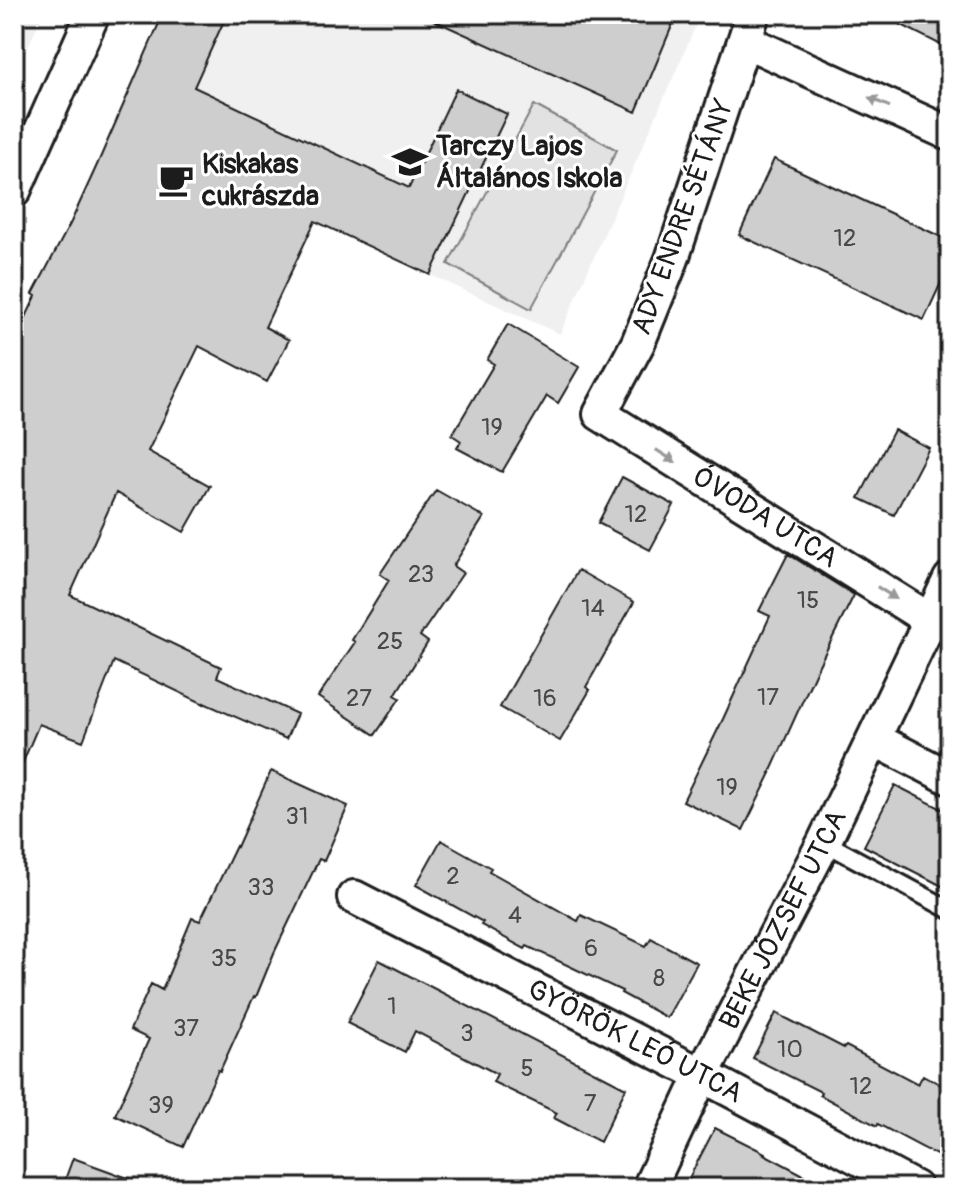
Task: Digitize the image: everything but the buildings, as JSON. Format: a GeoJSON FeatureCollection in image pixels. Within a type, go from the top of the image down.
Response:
{"type":"FeatureCollection","features":[{"type":"Feature","properties":{"kind":"street"},"geometry":{"type":"LineString","coordinates":[[14,191],[93,14]]}},
{"type":"Feature","properties":{"kind":"street"},"geometry":{"type":"LineString","coordinates":[[749,28],[950,134]]}},
{"type":"Feature","properties":{"kind":"street","name":"ADY ENDRE SÉTÁNY"},"geometry":{"type":"LineString","coordinates":[[600,414],[638,343],[666,273],[749,28]]}},
{"type":"Feature","properties":{"kind":"street","name":"ÓVODA UTCA"},"geometry":{"type":"LineString","coordinates":[[600,414],[930,620]]}},
{"type":"Feature","properties":{"kind":"street","name":"BEKE JÓZSEF UTCA"},"geometry":{"type":"LineString","coordinates":[[649,1188],[702,1075],[824,842],[950,579]]}},
{"type":"Feature","properties":{"kind":"street"},"geometry":{"type":"LineString","coordinates":[[874,739],[950,778]]}},
{"type":"Feature","properties":{"kind":"street","name":"GYÖRÖK LEÓ UTCA"},"geometry":{"type":"LineString","coordinates":[[354,897],[915,1188]]}},
{"type":"Feature","properties":{"kind":"lane"},"geometry":{"type":"LineString","coordinates":[[824,842],[950,910]]}},
{"type":"Feature","properties":{"kind":"shaded area"},"geometry":{"type":"Polygon","coordinates":[[[14,14],[43,14],[14,77],[14,14]]]}},
{"type":"Feature","properties":{"kind":"shaded area","name":"Tarczy Lajos Általános Iskola"},"geometry":{"type":"Polygon","coordinates":[[[163,14],[701,14],[560,334],[113,130],[163,14]]]}},
{"type":"Feature","properties":{"kind":"shaded area"},"geometry":{"type":"Polygon","coordinates":[[[534,105],[617,150],[531,309],[448,264],[534,105]]]}},
{"type":"Feature","properties":{"kind":"place","name":"Tarczy Lajos Általános Iskola"},"geometry":{"type":"Point","coordinates":[410,162]}},
{"type":"Feature","properties":{"kind":"place","name":"Kiskakas cukrászda"},"geometry":{"type":"Point","coordinates":[176,180]}}]}
